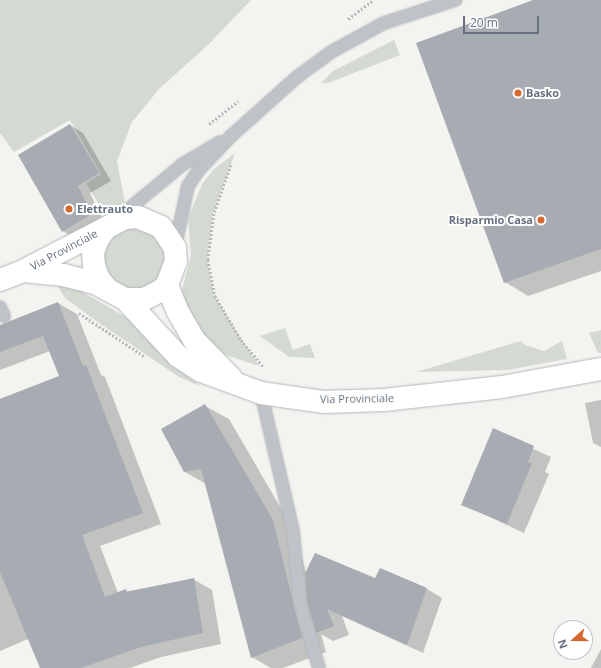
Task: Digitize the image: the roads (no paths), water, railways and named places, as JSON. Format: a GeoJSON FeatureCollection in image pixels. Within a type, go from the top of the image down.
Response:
{"type":"FeatureCollection","features":[{"type":"Feature","properties":{"kind":"main road","name":"Via Provinciale"},"geometry":{"type":"LineString","coordinates":[[0,280],[23,271],[110,225],[138,217],[150,220],[161,227],[175,248]]}},
{"type":"Feature","properties":{"kind":"main road","name":"Via Provinciale"},"geometry":{"type":"LineString","coordinates":[[110,225],[98,239],[93,252],[94,266],[99,279],[116,294]]}},
{"type":"Feature","properties":{"kind":"main road"},"geometry":{"type":"LineString","coordinates":[[166,285],[176,261],[175,248]]}},
{"type":"Feature","properties":{"kind":"main road","name":"Via Provinciale"},"geometry":{"type":"LineString","coordinates":[[23,271],[64,275],[116,294],[144,299],[160,291],[166,285],[178,312],[194,340],[236,383],[261,393],[324,402],[384,400],[502,387],[601,369]]}},
{"type":"Feature","properties":{"kind":"main road"},"geometry":{"type":"LineString","coordinates":[[116,294],[178,356],[200,371],[236,383]]}},
{"type":"Feature","properties":{"kind":"lane"},"geometry":{"type":"LineString","coordinates":[[175,248],[188,186],[198,171],[231,136],[297,77],[331,52],[384,23],[455,0]]}},
{"type":"Feature","properties":{"kind":"lane"},"geometry":{"type":"LineString","coordinates":[[110,225],[183,164],[231,136]]}},
{"type":"Feature","properties":{"kind":"lane"},"geometry":{"type":"LineString","coordinates":[[261,393],[294,531],[300,603],[319,668]]}},
{"type":"Feature","properties":{"kind":"place","name":"Basko"},"geometry":{"type":"Point","coordinates":[518,93]}},
{"type":"Feature","properties":{"kind":"place","name":"Elettrauto"},"geometry":{"type":"Point","coordinates":[69,209]}},
{"type":"Feature","properties":{"kind":"place","name":"Risparmio Casa"},"geometry":{"type":"Point","coordinates":[541,220]}}]}
